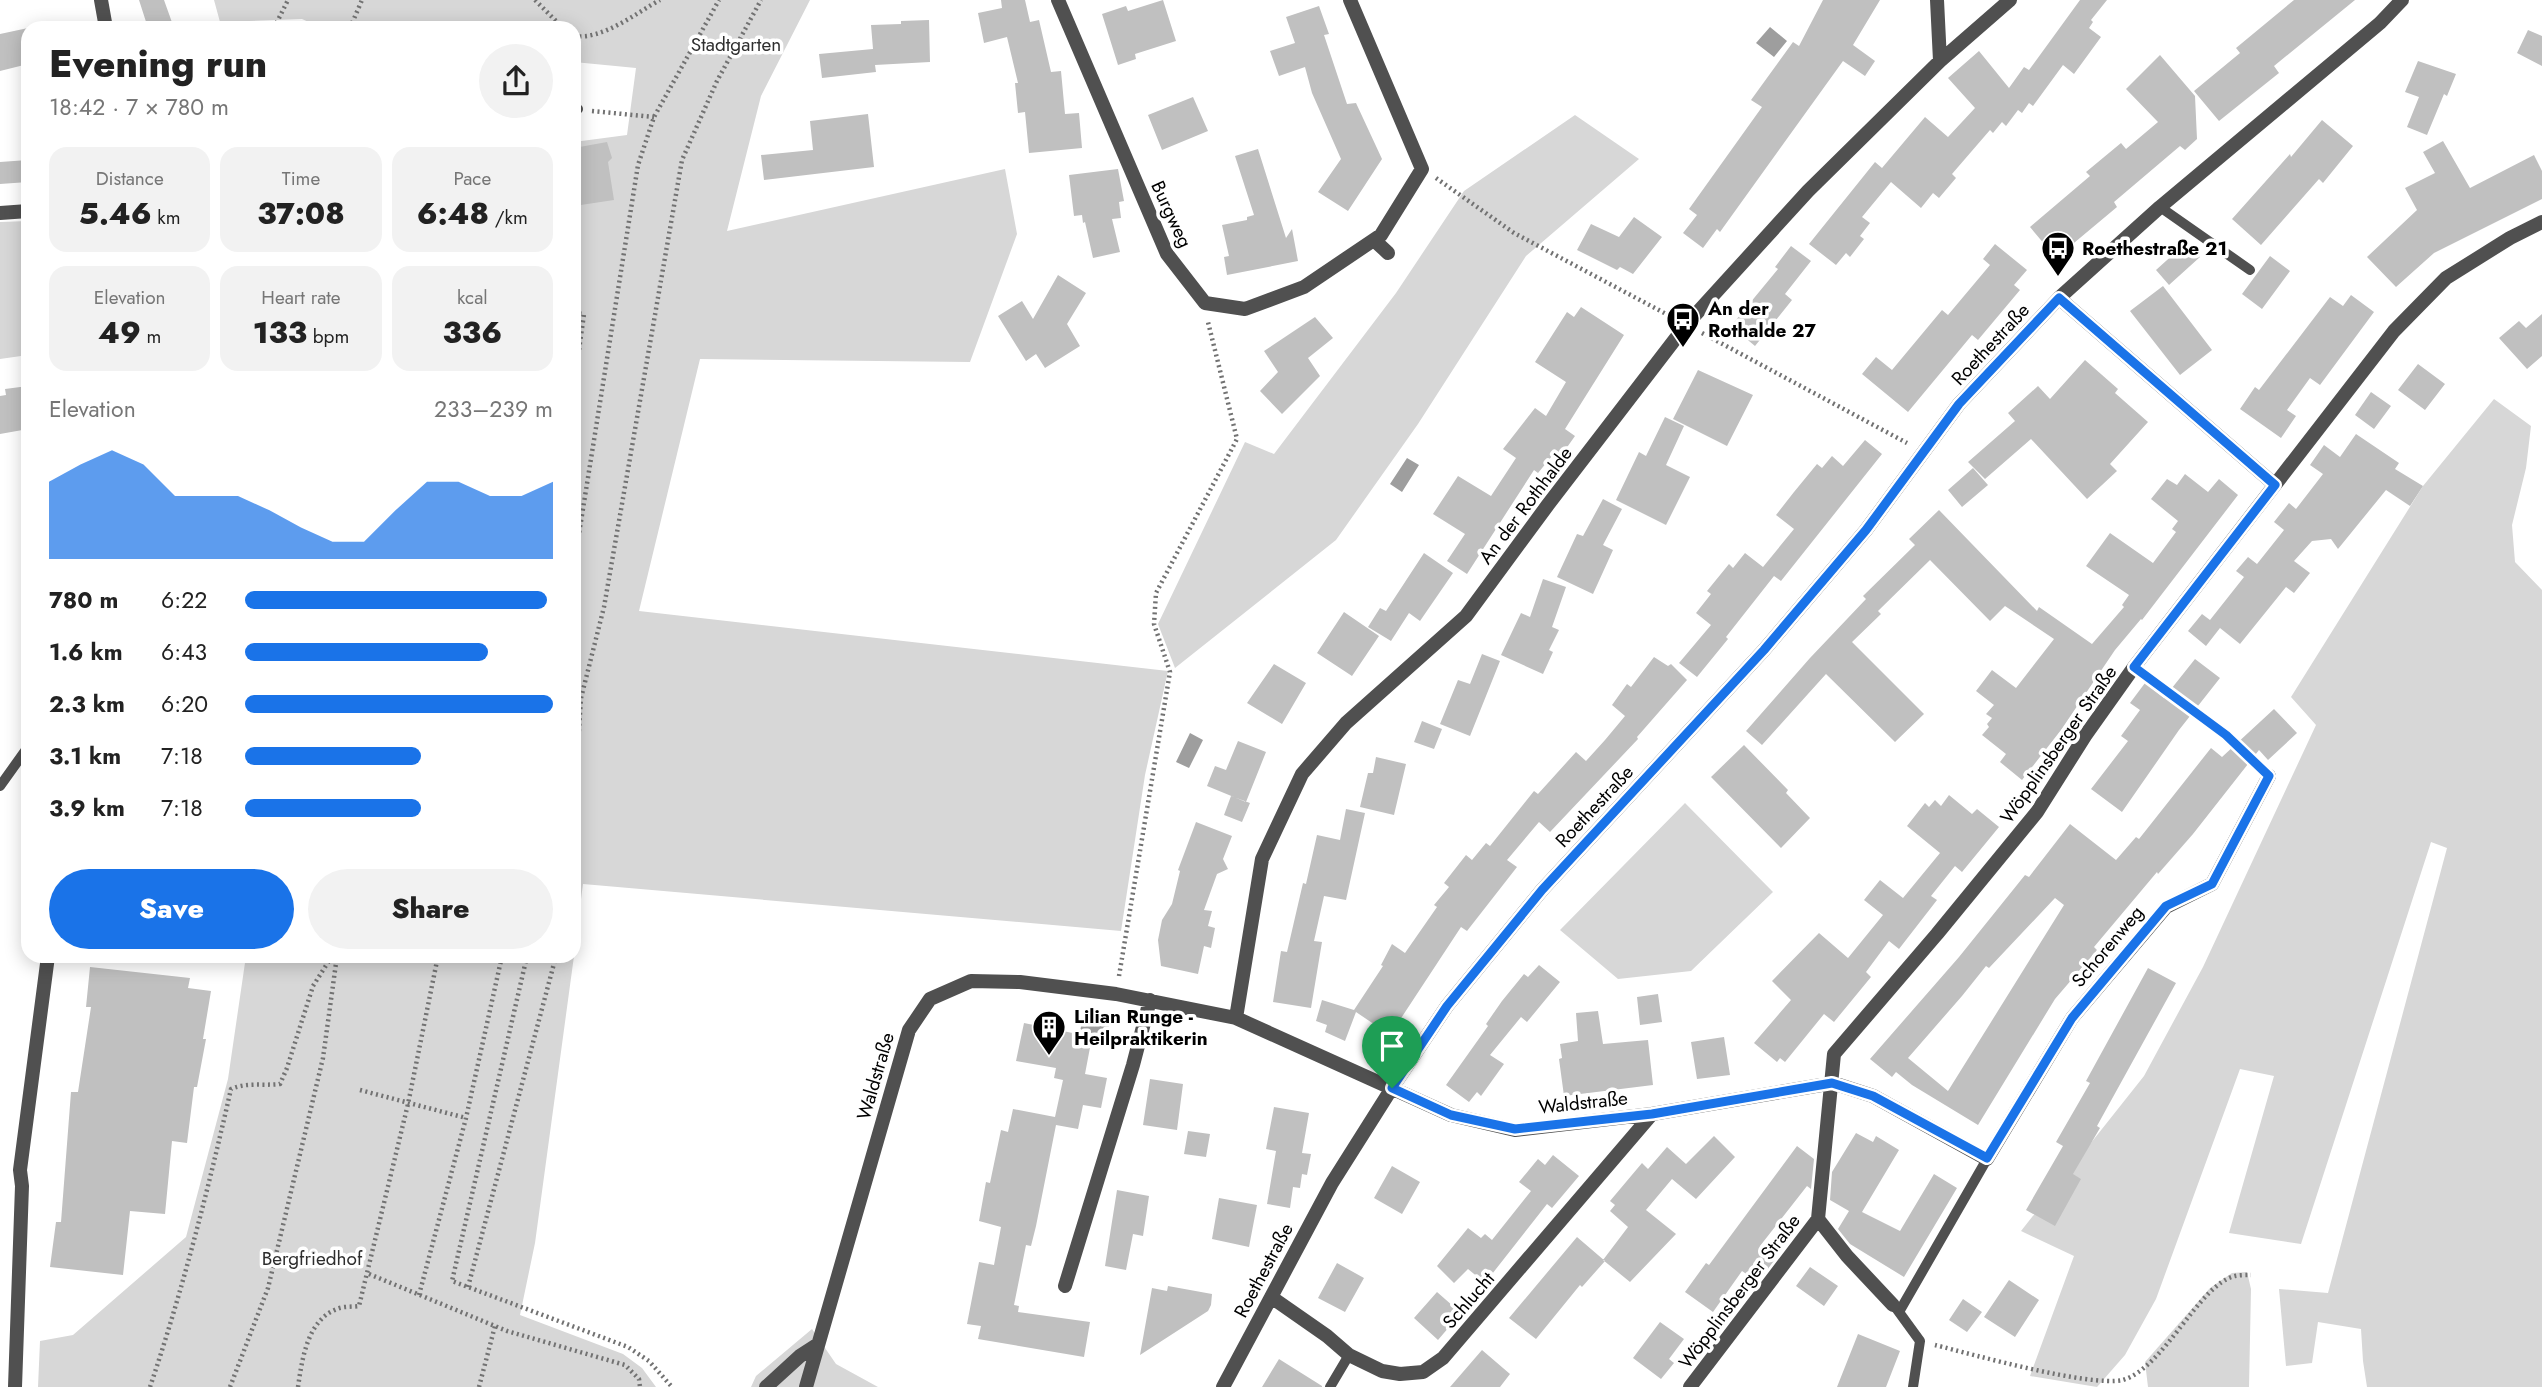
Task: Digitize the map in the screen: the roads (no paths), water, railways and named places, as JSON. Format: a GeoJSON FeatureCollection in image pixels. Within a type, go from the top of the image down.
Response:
{"type":"FeatureCollection","features":[{"type":"Feature","properties":{"kind":"street"},"geometry":{"type":"LineString","coordinates":[[101,0],[105,21]]}},
{"type":"Feature","properties":{"kind":"street","name":"Burgweg"},"geometry":{"type":"LineString","coordinates":[[1058,0],[1167,254],[1205,303],[1245,309],[1304,287],[1374,240]]}},
{"type":"Feature","properties":{"kind":"street"},"geometry":{"type":"LineString","coordinates":[[1350,0],[1422,169],[1381,235],[1374,240],[1388,253]]}},
{"type":"Feature","properties":{"kind":"street"},"geometry":{"type":"LineString","coordinates":[[1937,0],[1940,61]]}},
{"type":"Feature","properties":{"kind":"street","name":"An der Rothhalde"},"geometry":{"type":"LineString","coordinates":[[1236,1018],[1262,859],[1302,774],[1346,723],[1466,616],[1686,325],[1808,191],[1940,61],[2010,0]]}},
{"type":"Feature","properties":{"kind":"street","name":"Roethestraße"},"geometry":{"type":"LineString","coordinates":[[1223,1387],[1332,1183],[1392,1088],[1447,1006],[1542,890],[1764,650],[1866,530],[1959,404],[2059,298],[2160,207],[2380,23],[2402,0]]}},
{"type":"Feature","properties":{"kind":"street"},"geometry":{"type":"LineString","coordinates":[[0,213],[21,212]]}},
{"type":"Feature","properties":{"kind":"street","name":"Wöpplinsberger Straße"},"geometry":{"type":"LineString","coordinates":[[1690,1387],[1818,1219],[1834,1054],[2037,813],[2085,736],[2134,667],[2394,331],[2446,278],[2510,238],[2542,222]]}},
{"type":"Feature","properties":{"kind":"street"},"geometry":{"type":"LineString","coordinates":[[2059,298],[2275,485]]}},
{"type":"Feature","properties":{"kind":"street","name":"Schorenweg"},"geometry":{"type":"LineString","coordinates":[[1987,1158],[2072,1018],[2166,906],[2212,884],[2269,776]]}},
{"type":"Feature","properties":{"kind":"street"},"geometry":{"type":"LineString","coordinates":[[15,1387],[22,1185],[20,1170],[47,963]]}},
{"type":"Feature","properties":{"kind":"street","name":"Waldstraße"},"geometry":{"type":"LineString","coordinates":[[806,1387],[909,1030],[930,999],[971,981],[1020,982],[1116,994],[1236,1018],[1451,1115],[1515,1129],[1652,1114],[1832,1083]]}},
{"type":"Feature","properties":{"kind":"street"},"geometry":{"type":"LineString","coordinates":[[1065,1286],[1150,1000]]}},
{"type":"Feature","properties":{"kind":"street"},"geometry":{"type":"LineString","coordinates":[[1832,1083],[1873,1096],[1987,1158]]}},
{"type":"Feature","properties":{"kind":"street","name":"Schlucht"},"geometry":{"type":"LineString","coordinates":[[1271,1297],[1327,1336],[1349,1355],[1382,1371],[1400,1374],[1423,1372],[1443,1358],[1652,1114]]}},
{"type":"Feature","properties":{"kind":"street","name":"Wöpplinsberger Straße"},"geometry":{"type":"LineString","coordinates":[[1818,1219],[1847,1256],[1896,1309]]}},
{"type":"Feature","properties":{"kind":"street"},"geometry":{"type":"LineString","coordinates":[[766,1387],[800,1356],[817,1345]]}},
{"type":"Feature","properties":{"kind":"lane"},"geometry":{"type":"LineString","coordinates":[[2160,207],[2250,270]]}},
{"type":"Feature","properties":{"kind":"lane"},"geometry":{"type":"LineString","coordinates":[[0,786],[21,757]]}},
{"type":"Feature","properties":{"kind":"lane","name":"Schorenweg"},"geometry":{"type":"LineString","coordinates":[[1896,1309],[1987,1158]]}},
{"type":"Feature","properties":{"kind":"lane"},"geometry":{"type":"LineString","coordinates":[[1896,1309],[1920,1341],[1913,1387]]}},
{"type":"Feature","properties":{"kind":"lane"},"geometry":{"type":"LineString","coordinates":[[1330,1387],[1349,1355]]}},
{"type":"Feature","properties":{"kind":"place","name":"Roethestraße 21"},"geometry":{"type":"Point","coordinates":[2058,278]}},
{"type":"Feature","properties":{"kind":"place","name":"An der Rothalde 27"},"geometry":{"type":"Point","coordinates":[1683,349]}},
{"type":"Feature","properties":{"kind":"place","name":"Lilian Runge - Heilpraktikerin"},"geometry":{"type":"Point","coordinates":[1049,1057]}},
{"type":"Feature","properties":{"kind":"park label","name":"Stadtgarten"},"geometry":{"type":"Point","coordinates":[736,44]}},
{"type":"Feature","properties":{"kind":"park label","name":"Bergfriedhof"},"geometry":{"type":"Point","coordinates":[312,1258]}}]}
